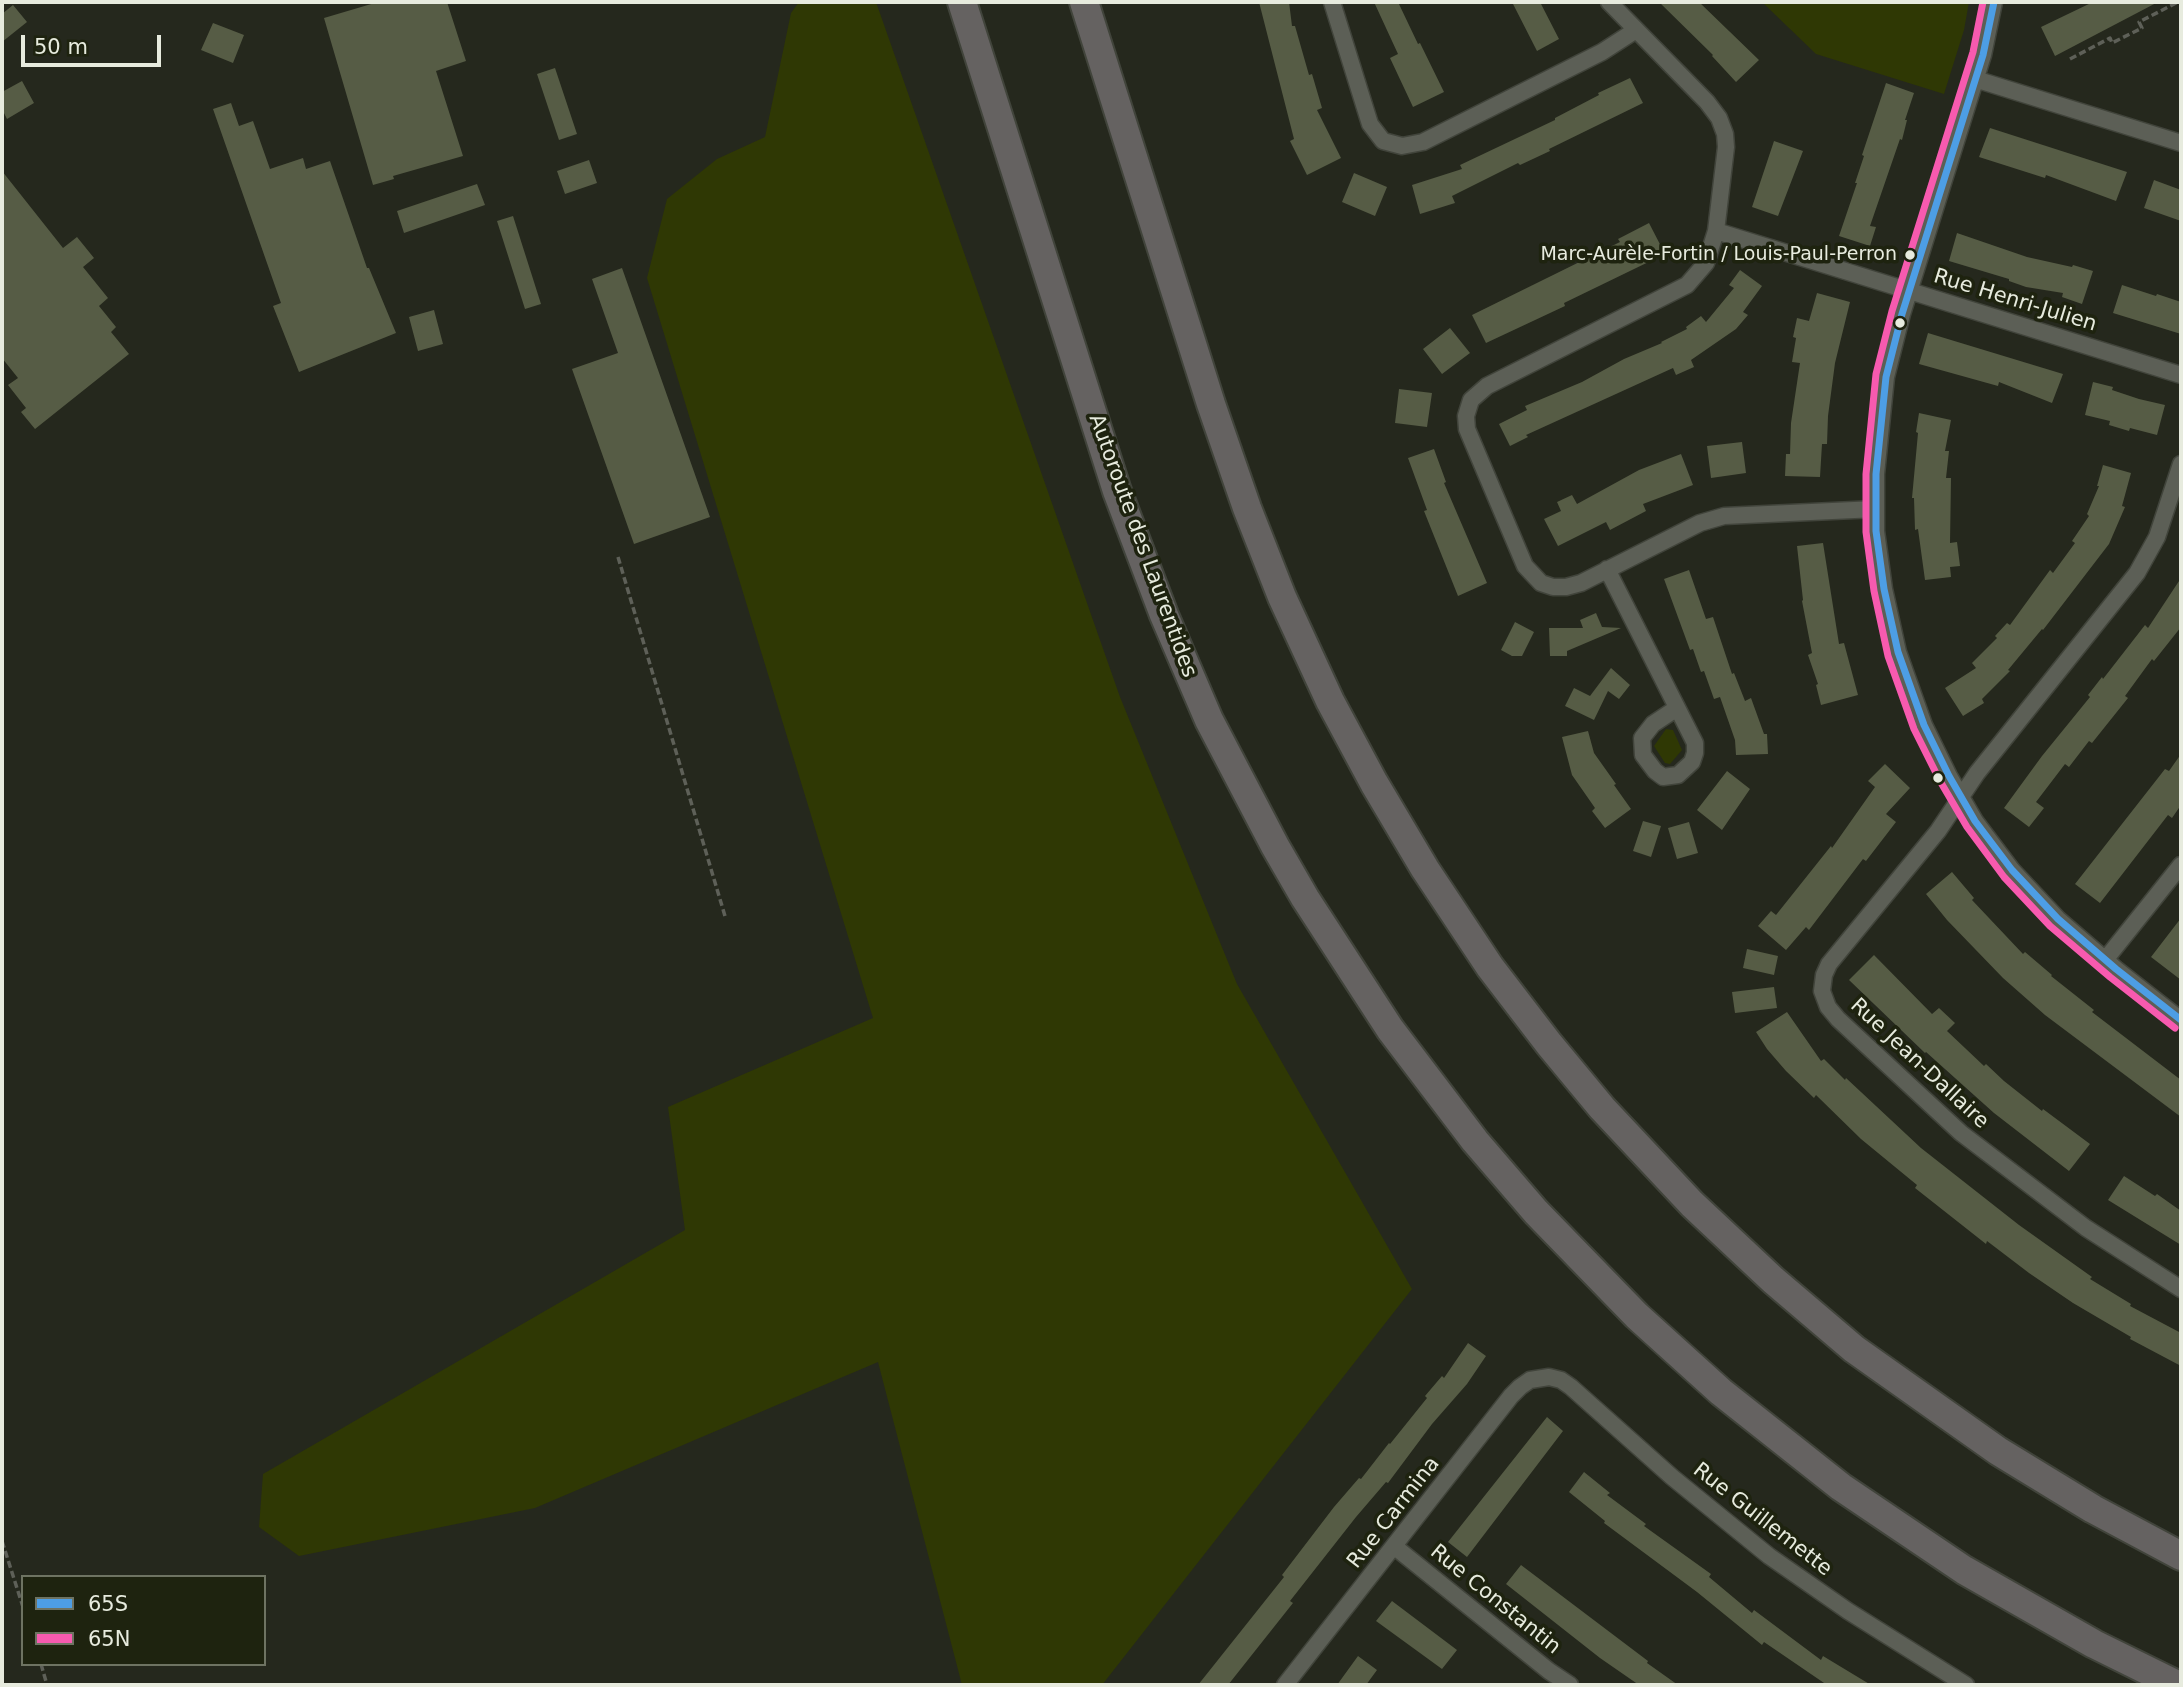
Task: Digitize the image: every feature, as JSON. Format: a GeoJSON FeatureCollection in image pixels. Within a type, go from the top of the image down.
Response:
{"type":"FeatureCollection","features":[{"type":"Feature","properties":{"kind":"highway"},"geometry":{"type":"LineString","coordinates":[[951,2],[978,51]]}},
{"type":"Feature","properties":{"kind":"highway","name":"Autoroute des Laurentides"},"geometry":{"type":"LineString","coordinates":[[962,2],[1117,491],[1178,649],[1209,720],[1275,846],[1335,945],[1410,1056],[1475,1141],[1585,1265],[1689,1364],[1753,1418],[1841,1487],[1964,1570],[2094,1644],[2177,1685]]}},
{"type":"Feature","properties":{"kind":"highway"},"geometry":{"type":"LineString","coordinates":[[1084,2],[1211,404],[1247,508],[1282,597],[1336,711],[1379,791],[1425,869],[1490,967],[1602,1108],[1692,1204],[1773,1280],[1854,1349],[1968,1431],[2059,1489],[2181,1556]]}},
{"type":"Feature","properties":{"kind":"street"},"geometry":{"type":"LineString","coordinates":[[1332,2],[1370,124],[1383,141],[1402,146],[1416,144],[1447,130],[1602,52],[1636,30]]}},
{"type":"Feature","properties":{"kind":"street"},"geometry":{"type":"LineString","coordinates":[[1609,2],[1707,102],[1723,126],[1726,147],[1716,231],[1710,255],[1701,271],[1687,285],[1487,386],[1475,395],[1468,405],[1466,423],[1470,436],[1525,566],[1534,579],[1546,586],[1566,587],[1686,530],[1724,516],[1876,509]]}},
{"type":"Feature","properties":{"kind":"street"},"geometry":{"type":"LineString","coordinates":[[1994,2],[1988,36],[1896,333],[1886,377],[1878,447],[1876,509],[1880,563],[1898,652],[1924,725],[1961,798],[1993,845],[2030,891],[2105,960],[2181,1020]]}},
{"type":"Feature","properties":{"kind":"street"},"geometry":{"type":"LineString","coordinates":[[1975,79],[2181,142]]}},
{"type":"Feature","properties":{"kind":"street","name":"Rue Henri-Julien"},"geometry":{"type":"LineString","coordinates":[[1716,231],[2181,375]]}},
{"type":"Feature","properties":{"kind":"street","name":"Rue Jean-Dallaire"},"geometry":{"type":"LineString","coordinates":[[2181,464],[2157,537],[2137,573],[1977,773],[1938,831],[1829,964],[1823,982],[1825,1001],[1838,1019],[1904,1082],[1988,1155],[2086,1228],[2181,1289]]}},
{"type":"Feature","properties":{"kind":"street"},"geometry":{"type":"LineString","coordinates":[[1608,569],[1677,708]]}},
{"type":"Feature","properties":{"kind":"street"},"geometry":{"type":"LineString","coordinates":[[2105,960],[2181,865]]}},
{"type":"Feature","properties":{"kind":"street","name":"Rue Carmina"},"geometry":{"type":"LineString","coordinates":[[1286,1685],[1511,1396],[1525,1383],[1542,1377]]}},
{"type":"Feature","properties":{"kind":"street","name":"Rue Guillemette"},"geometry":{"type":"LineString","coordinates":[[1542,1377],[1555,1378],[1571,1387],[1672,1477],[1769,1556],[1858,1618],[1966,1685]]}},
{"type":"Feature","properties":{"kind":"street","name":"Rue Constantin"},"geometry":{"type":"LineString","coordinates":[[1395,1547],[1570,1685]]}},
{"type":"Feature","properties":{"kind":"street"},"geometry":{"type":"LineString","coordinates":[[1538,1685],[1549,1671]]}},
{"type":"Feature","properties":{"kind":"path"},"geometry":{"type":"LineString","coordinates":[[2070,59],[2109,38],[2112,43],[2136,34],[2142,29],[2139,22],[2178,2]]}},
{"type":"Feature","properties":{"kind":"path"},"geometry":{"type":"LineString","coordinates":[[618,557],[725,916]]}},
{"type":"Feature","properties":{"kind":"path"},"geometry":{"type":"LineString","coordinates":[[2,1541],[21,1601]]}},
{"type":"Feature","properties":{"kind":"path"},"geometry":{"type":"LineString","coordinates":[[42,1666],[47,1685]]}},
{"type":"Feature","properties":{"kind":"green space"},"geometry":{"type":"Polygon","coordinates":[[[799,2],[876,2],[1120,697],[1237,984],[1412,1289],[1102,1685],[962,1685],[878,1362],[535,1508],[299,1556],[259,1527],[263,1474],[685,1230],[668,1107],[873,1018],[647,278],[667,199],[717,159],[765,137],[791,13],[799,2]]]}},
{"type":"Feature","properties":{"kind":"green space"},"geometry":{"type":"Polygon","coordinates":[[[1762,2],[1969,2],[1964,30],[1944,94],[1816,54],[1762,2]]]}},
{"type":"Feature","properties":{"kind":"green space"},"geometry":{"type":"Polygon","coordinates":[[[1666,729],[1673,730],[1682,750],[1670,764],[1665,763],[1654,746],[1666,729]]]}},
{"type":"Feature","properties":{"kind":"building"},"geometry":{"type":"Polygon","coordinates":[[[378,2],[447,2],[466,61],[436,71],[463,156],[393,176],[394,179],[373,185],[324,18],[378,2]]]}},
{"type":"Feature","properties":{"kind":"building"},"geometry":{"type":"Polygon","coordinates":[[[1259,2],[1289,2],[1292,26],[1295,26],[1322,108],[1317,110],[1341,158],[1307,175],[1290,141],[1294,139],[1259,2]]]}},
{"type":"Feature","properties":{"kind":"building"},"geometry":{"type":"Polygon","coordinates":[[[1374,2],[1398,2],[1444,92],[1413,107],[1390,58],[1398,54],[1374,2]]]}},
{"type":"Feature","properties":{"kind":"building"},"geometry":{"type":"Polygon","coordinates":[[[1512,2],[1540,2],[1559,39],[1537,51],[1512,2]]]}},
{"type":"Feature","properties":{"kind":"building"},"geometry":{"type":"Polygon","coordinates":[[[1659,2],[1699,2],[1759,60],[1736,82],[1713,55],[1659,2]]]}},
{"type":"Feature","properties":{"kind":"building"},"geometry":{"type":"Polygon","coordinates":[[[2093,2],[2158,2],[2055,56],[2041,27],[2093,2]]]}},
{"type":"Feature","properties":{"kind":"building"},"geometry":{"type":"Polygon","coordinates":[[[13,5],[27,22],[2,42],[2,14],[13,5]]]}},
{"type":"Feature","properties":{"kind":"building"},"geometry":{"type":"Polygon","coordinates":[[[213,23],[244,35],[233,63],[201,50],[213,23]]]}},
{"type":"Feature","properties":{"kind":"building"},"geometry":{"type":"Polygon","coordinates":[[[555,68],[577,134],[559,140],[537,74],[555,68]]]}},
{"type":"Feature","properties":{"kind":"building"},"geometry":{"type":"Polygon","coordinates":[[[1630,78],[1643,103],[1549,149],[1550,151],[1520,165],[1518,163],[1452,196],[1455,203],[1420,214],[1412,185],[1462,169],[1460,165],[1555,120],[1599,95],[1598,93],[1630,78]]]}},
{"type":"Feature","properties":{"kind":"building"},"geometry":{"type":"Polygon","coordinates":[[[22,81],[34,103],[7,119],[2,109],[2,92],[22,81]]]}},
{"type":"Feature","properties":{"kind":"building"},"geometry":{"type":"Polygon","coordinates":[[[1886,83],[1914,93],[1902,140],[1900,139],[1870,226],[1876,227],[1870,246],[1839,236],[1886,83]]]}},
{"type":"Feature","properties":{"kind":"building"},"geometry":{"type":"Polygon","coordinates":[[[231,103],[239,126],[253,121],[270,169],[303,158],[306,169],[330,161],[367,268],[396,333],[299,372],[273,306],[281,303],[213,109],[231,103]]]}},
{"type":"Feature","properties":{"kind":"building"},"geometry":{"type":"Polygon","coordinates":[[[1990,128],[2127,172],[2116,201],[2046,175],[2045,178],[1979,157],[1990,128]]]}},
{"type":"Feature","properties":{"kind":"building"},"geometry":{"type":"Polygon","coordinates":[[[1774,141],[1803,151],[1778,216],[1752,207],[1774,141]]]}},
{"type":"Feature","properties":{"kind":"building"},"geometry":{"type":"Polygon","coordinates":[[[589,160],[597,183],[565,194],[557,171],[589,160]]]}},
{"type":"Feature","properties":{"kind":"building"},"geometry":{"type":"Polygon","coordinates":[[[2,171],[63,248],[77,237],[94,258],[83,267],[108,298],[99,306],[116,327],[111,332],[129,354],[35,429],[21,412],[26,408],[8,385],[18,378],[2,358],[2,171]]]}},
{"type":"Feature","properties":{"kind":"building"},"geometry":{"type":"Polygon","coordinates":[[[1354,173],[1387,187],[1375,216],[1342,202],[1354,173]]]}},
{"type":"Feature","properties":{"kind":"building"},"geometry":{"type":"Polygon","coordinates":[[[2154,180],[2181,190],[2181,221],[2144,208],[2154,180]]]}},
{"type":"Feature","properties":{"kind":"building"},"geometry":{"type":"Polygon","coordinates":[[[477,184],[485,205],[404,233],[397,211],[477,184]]]}},
{"type":"Feature","properties":{"kind":"building"},"geometry":{"type":"Polygon","coordinates":[[[513,216],[541,304],[525,309],[497,221],[513,216]]]}},
{"type":"Feature","properties":{"kind":"building"},"geometry":{"type":"Polygon","coordinates":[[[1649,223],[1665,254],[1486,343],[1472,315],[1620,242],[1618,239],[1649,223]]]}},
{"type":"Feature","properties":{"kind":"building"},"geometry":{"type":"Polygon","coordinates":[[[1957,233],[2027,257],[2093,271],[2082,304],[2062,297],[2063,293],[2026,287],[2009,279],[1949,261],[1957,233]]]}},
{"type":"Feature","properties":{"kind":"building"},"geometry":{"type":"Polygon","coordinates":[[[622,268],[710,517],[634,544],[572,369],[618,353],[592,279],[622,268]]]}},
{"type":"Feature","properties":{"kind":"building"},"geometry":{"type":"Polygon","coordinates":[[[1740,270],[1762,286],[1743,312],[1748,315],[1736,329],[1691,360],[1694,367],[1676,375],[1673,368],[1526,435],[1528,437],[1510,446],[1499,424],[1527,410],[1525,406],[1662,343],[1687,329],[1686,327],[1701,316],[1706,322],[1734,288],[1729,285],[1740,270]]]}},
{"type":"Feature","properties":{"kind":"building"},"geometry":{"type":"Polygon","coordinates":[[[2122,285],[2181,302],[2181,334],[2113,313],[2122,285]]]}},
{"type":"Feature","properties":{"kind":"building"},"geometry":{"type":"Polygon","coordinates":[[[1817,293],[1850,302],[1835,363],[1827,444],[1822,444],[1820,477],[1785,476],[1800,363],[1792,362],[1796,338],[1793,337],[1797,318],[1809,321],[1817,293]]]}},
{"type":"Feature","properties":{"kind":"building"},"geometry":{"type":"Polygon","coordinates":[[[434,310],[443,344],[418,351],[409,317],[434,310]]]}},
{"type":"Feature","properties":{"kind":"building"},"geometry":{"type":"Polygon","coordinates":[[[1450,328],[1470,353],[1442,374],[1423,349],[1450,328]]]}},
{"type":"Feature","properties":{"kind":"building"},"geometry":{"type":"Polygon","coordinates":[[[1928,333],[2063,374],[2052,403],[1999,382],[1998,386],[1919,364],[1928,333]]]}},
{"type":"Feature","properties":{"kind":"building"},"geometry":{"type":"Polygon","coordinates":[[[2093,382],[2113,387],[2112,390],[2139,399],[2165,405],[2157,435],[2130,428],[2129,431],[2109,425],[2110,421],[2085,415],[2093,382]]]}},
{"type":"Feature","properties":{"kind":"building"},"geometry":{"type":"Polygon","coordinates":[[[1399,389],[1432,393],[1427,427],[1395,423],[1399,389]]]}},
{"type":"Feature","properties":{"kind":"building"},"geometry":{"type":"Polygon","coordinates":[[[1919,413],[1951,420],[1945,451],[1949,451],[1946,478],[1951,478],[1950,543],[1957,542],[1960,566],[1950,567],[1951,577],[1925,580],[1912,498],[1919,413]]]}},
{"type":"Feature","properties":{"kind":"building"},"geometry":{"type":"Polygon","coordinates":[[[1742,442],[1746,473],[1711,478],[1707,446],[1742,442]]]}},
{"type":"Feature","properties":{"kind":"building"},"geometry":{"type":"Polygon","coordinates":[[[1434,449],[1446,482],[1444,483],[1487,583],[1458,596],[1424,511],[1427,510],[1408,458],[1434,449]]]}},
{"type":"Feature","properties":{"kind":"building"},"geometry":{"type":"Polygon","coordinates":[[[1681,454],[1693,485],[1643,504],[1646,511],[1610,530],[1606,522],[1558,546],[1544,519],[1561,511],[1557,502],[1572,495],[1577,504],[1639,470],[1681,454]]]}},
{"type":"Feature","properties":{"kind":"building"},"geometry":{"type":"Polygon","coordinates":[[[2103,465],[2131,473],[2122,506],[2125,507],[2109,544],[2043,630],[2008,670],[2010,671],[1982,699],[1984,703],[1963,716],[1945,688],[1976,668],[1972,663],[1997,638],[1995,636],[2007,623],[2010,625],[2050,570],[2053,573],[2075,543],[2072,541],[2089,516],[2087,514],[2099,486],[2103,465]]]}},
{"type":"Feature","properties":{"kind":"building"},"geometry":{"type":"Polygon","coordinates":[[[1823,543],[1839,644],[1844,643],[1858,695],[1821,705],[1816,685],[1818,684],[1808,655],[1812,653],[1802,601],[1797,546],[1823,543]]]}},
{"type":"Feature","properties":{"kind":"building"},"geometry":{"type":"Polygon","coordinates":[[[1689,570],[1706,619],[1713,617],[1732,674],[1734,673],[1745,701],[1751,698],[1764,734],[1767,734],[1768,754],[1736,755],[1735,740],[1720,697],[1714,699],[1704,671],[1701,672],[1693,649],[1690,650],[1664,579],[1689,570]]]}},
{"type":"Feature","properties":{"kind":"building"},"geometry":{"type":"Polygon","coordinates":[[[2181,578],[2181,627],[2154,661],[2152,659],[2125,696],[2128,698],[2092,743],[2089,741],[2069,767],[2065,764],[2036,802],[2044,808],[2029,827],[2004,808],[2090,697],[2088,695],[2102,677],[2103,679],[2145,625],[2148,628],[2181,578]]]}},
{"type":"Feature","properties":{"kind":"building"},"geometry":{"type":"Polygon","coordinates":[[[1596,613],[1602,627],[1621,628],[1567,651],[1567,656],[1550,656],[1549,628],[1583,628],[1580,620],[1596,613]]]}},
{"type":"Feature","properties":{"kind":"building"},"geometry":{"type":"Polygon","coordinates":[[[1515,622],[1534,632],[1522,656],[1512,656],[1501,650],[1515,622]]]}},
{"type":"Feature","properties":{"kind":"building"},"geometry":{"type":"Polygon","coordinates":[[[1611,668],[1630,685],[1619,699],[1608,691],[1594,720],[1565,706],[1574,688],[1590,696],[1611,668]]]}},
{"type":"Feature","properties":{"kind":"building"},"geometry":{"type":"Polygon","coordinates":[[[1588,731],[1594,753],[1631,809],[1605,828],[1572,775],[1562,737],[1588,731]]]}},
{"type":"Feature","properties":{"kind":"building"},"geometry":{"type":"Polygon","coordinates":[[[2181,754],[2181,805],[2172,818],[2168,815],[2100,903],[2075,884],[2165,769],[2169,771],[2181,754]]]}},
{"type":"Feature","properties":{"kind":"building"},"geometry":{"type":"Polygon","coordinates":[[[1885,764],[1910,788],[1886,814],[1896,822],[1866,861],[1863,859],[1809,930],[1806,927],[1786,950],[1758,926],[1771,911],[1776,915],[1831,846],[1832,848],[1875,787],[1868,781],[1885,764]]]}},
{"type":"Feature","properties":{"kind":"building"},"geometry":{"type":"Polygon","coordinates":[[[1727,771],[1750,789],[1722,830],[1697,810],[1727,771]]]}},
{"type":"Feature","properties":{"kind":"building"},"geometry":{"type":"Polygon","coordinates":[[[1643,821],[1661,826],[1651,857],[1633,851],[1643,821]]]}},
{"type":"Feature","properties":{"kind":"building"},"geometry":{"type":"Polygon","coordinates":[[[1689,822],[1698,853],[1677,859],[1668,828],[1689,822]]]}},
{"type":"Feature","properties":{"kind":"building"},"geometry":{"type":"Polygon","coordinates":[[[1952,872],[1974,898],[1972,900],[2023,954],[2025,952],[2094,1010],[2092,1012],[2181,1080],[2181,1117],[2045,1015],[2003,978],[1947,920],[1926,894],[1952,872]]]}},
{"type":"Feature","properties":{"kind":"building"},"geometry":{"type":"Polygon","coordinates":[[[2181,918],[2181,980],[2151,957],[2181,918]]]}},
{"type":"Feature","properties":{"kind":"building"},"geometry":{"type":"Polygon","coordinates":[[[1747,949],[1778,956],[1774,975],[1743,968],[1747,949]]]}},
{"type":"Feature","properties":{"kind":"building"},"geometry":{"type":"Polygon","coordinates":[[[1874,955],[1932,1014],[1939,1008],[1955,1023],[1947,1031],[1984,1066],[1986,1064],[2042,1111],[2043,1109],[2090,1144],[2069,1171],[1994,1113],[1925,1053],[1849,980],[1874,955]]]}},
{"type":"Feature","properties":{"kind":"building"},"geometry":{"type":"Polygon","coordinates":[[[1774,987],[1777,1008],[1735,1013],[1732,992],[1774,987]]]}},
{"type":"Feature","properties":{"kind":"building"},"geometry":{"type":"Polygon","coordinates":[[[1787,1012],[1821,1061],[1824,1059],[1845,1080],[1846,1078],[1921,1148],[2019,1225],[2092,1277],[2090,1279],[2131,1304],[2130,1306],[2181,1333],[2181,1366],[2130,1339],[2131,1337],[2029,1273],[1987,1241],[1986,1244],[1915,1188],[1917,1185],[1861,1139],[1816,1095],[1814,1098],[1786,1071],[1756,1032],[1787,1012]]]}},
{"type":"Feature","properties":{"kind":"building"},"geometry":{"type":"Polygon","coordinates":[[[2124,1176],[2181,1211],[2181,1245],[2108,1200],[2124,1176]]]}},
{"type":"Feature","properties":{"kind":"building"},"geometry":{"type":"Polygon","coordinates":[[[1468,1343],[1486,1356],[1467,1384],[1432,1424],[1388,1483],[1386,1482],[1356,1517],[1228,1685],[1198,1685],[1284,1577],[1282,1575],[1334,1507],[1390,1444],[1442,1376],[1444,1378],[1468,1343]]]}},
{"type":"Feature","properties":{"kind":"building"},"geometry":{"type":"Polygon","coordinates":[[[1547,1417],[1563,1431],[1467,1557],[1448,1542],[1547,1417]]]}},
{"type":"Feature","properties":{"kind":"building"},"geometry":{"type":"Polygon","coordinates":[[[1584,1472],[1610,1493],[1607,1495],[1646,1524],[1644,1526],[1711,1574],[1709,1577],[1752,1613],[1754,1610],[1821,1660],[1823,1656],[1871,1685],[1827,1685],[1764,1642],[1762,1645],[1697,1592],[1604,1523],[1605,1521],[1569,1492],[1584,1472]]]}},
{"type":"Feature","properties":{"kind":"building"},"geometry":{"type":"Polygon","coordinates":[[[1521,1565],[1678,1685],[1639,1685],[1600,1658],[1506,1584],[1521,1565]]]}},
{"type":"Feature","properties":{"kind":"building"},"geometry":{"type":"Polygon","coordinates":[[[1392,1601],[1457,1650],[1442,1669],[1376,1621],[1392,1601]]]}},
{"type":"Feature","properties":{"kind":"building"},"geometry":{"type":"Polygon","coordinates":[[[1358,1656],[1377,1670],[1366,1685],[1337,1685],[1358,1656]]]}},
{"type":"Feature","properties":{"kind":"transit line","name":"65N"},"geometry":{"type":"LineString","coordinates":[[1983,2],[1973,52],[1892,311],[1876,374],[1866,474],[1866,532],[1874,591],[1888,656],[1914,729],[1967,827],[2004,877],[2050,926],[2175,1028]]}},
{"type":"Feature","properties":{"kind":"transit line","name":"65S"},"geometry":{"type":"LineString","coordinates":[[1994,2],[1983,55],[1902,314],[1886,377],[1876,474],[1876,531],[1884,589],[1898,652],[1924,725],[1975,821],[2012,870],[2058,919],[2181,1020]]}},
{"type":"Feature","properties":{"kind":"place","name":"Marc-Aurèle-Fortin / Louis-Paul-Perron"},"geometry":{"type":"Point","coordinates":[1910,255]}}]}
